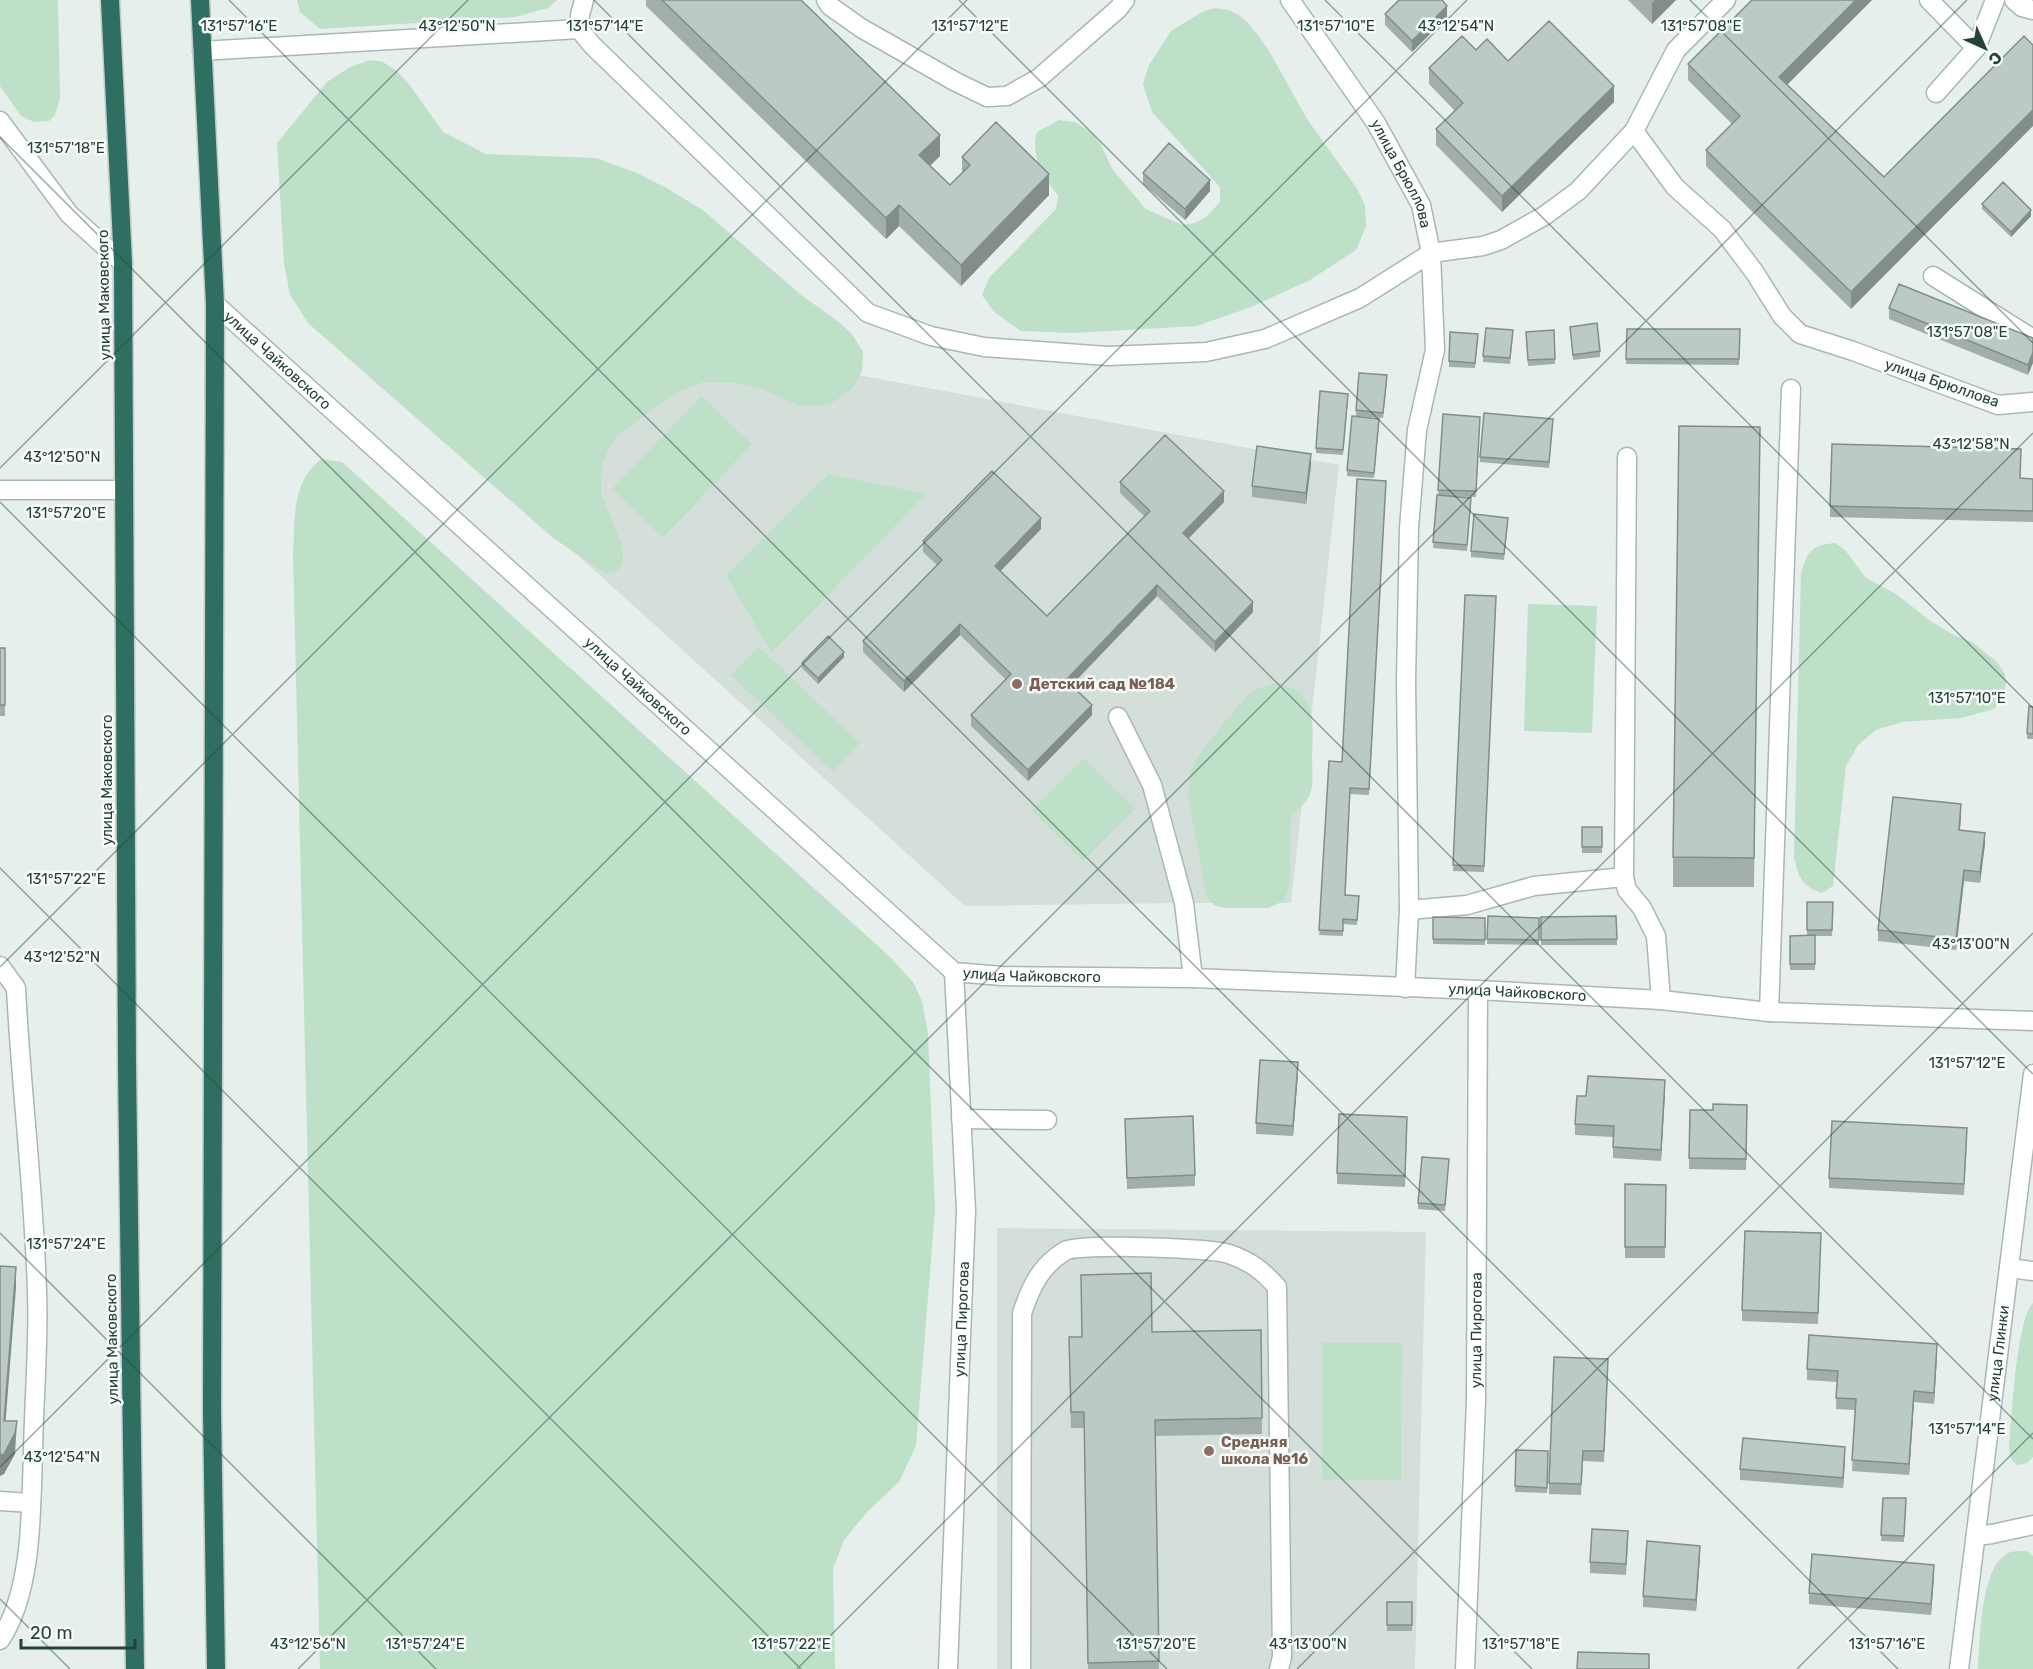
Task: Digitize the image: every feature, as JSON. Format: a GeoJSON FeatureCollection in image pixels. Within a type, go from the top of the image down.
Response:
{"type":"FeatureCollection","features":[{"type":"Feature","properties":{"kind":"highway","name":"улица Маковского"},"geometry":{"type":"LineString","coordinates":[[110,0],[123,263],[127,1066],[135,1669]]}},
{"type":"Feature","properties":{"kind":"highway"},"geometry":{"type":"LineString","coordinates":[[200,0],[215,303],[212,1411],[216,1669]]}},
{"type":"Feature","properties":{"kind":"street"},"geometry":{"type":"LineString","coordinates":[[584,0],[579,29],[592,45],[868,313],[931,336],[984,347],[1107,356],[1206,352],[1265,339],[1360,298],[1431,253],[1484,246],[1502,240],[1544,216],[1578,191],[1634,131],[1676,50],[1726,0]]}},
{"type":"Feature","properties":{"kind":"street"},"geometry":{"type":"LineString","coordinates":[[826,0],[830,6],[861,28],[987,97],[1007,96],[1039,78],[1118,9],[1125,0]]}},
{"type":"Feature","properties":{"kind":"street","name":"улица Брюллова"},"geometry":{"type":"LineString","coordinates":[[1290,0],[1376,123],[1421,205],[1431,253],[1435,350],[1417,430],[1409,528],[1406,680],[1409,910],[1406,988]]}},
{"type":"Feature","properties":{"kind":"street"},"geometry":{"type":"LineString","coordinates":[[1929,0],[1976,48]]}},
{"type":"Feature","properties":{"kind":"street"},"geometry":{"type":"LineString","coordinates":[[1936,93],[1976,48],[1995,0]]}},
{"type":"Feature","properties":{"kind":"street"},"geometry":{"type":"LineString","coordinates":[[2014,0],[2022,7],[2033,10]]}},
{"type":"Feature","properties":{"kind":"street"},"geometry":{"type":"LineString","coordinates":[[202,51],[579,29]]}},
{"type":"Feature","properties":{"kind":"street"},"geometry":{"type":"LineString","coordinates":[[0,121],[69,214],[123,263]]}},
{"type":"Feature","properties":{"kind":"street","name":"улица Брюллова"},"geometry":{"type":"LineString","coordinates":[[1634,131],[1675,187],[1722,229],[1755,273],[1782,316],[1800,334],[1853,351],[1998,405],[2033,402]]}},
{"type":"Feature","properties":{"kind":"street"},"geometry":{"type":"LineString","coordinates":[[1933,276],[2033,339]]}},
{"type":"Feature","properties":{"kind":"street","name":"улица Чайковского"},"geometry":{"type":"LineString","coordinates":[[215,303],[954,972],[1002,976],[1193,978],[1478,990],[1661,1000],[1770,1012],[2033,1021]]}},
{"type":"Feature","properties":{"kind":"street"},"geometry":{"type":"LineString","coordinates":[[1770,1012],[1791,389]]}},
{"type":"Feature","properties":{"kind":"street"},"geometry":{"type":"LineString","coordinates":[[1627,457],[1624,877],[1627,890],[1642,908],[1656,936],[1661,1000]]}},
{"type":"Feature","properties":{"kind":"street"},"geometry":{"type":"LineString","coordinates":[[0,490],[123,490]]}},
{"type":"Feature","properties":{"kind":"street"},"geometry":{"type":"LineString","coordinates":[[1118,717],[1152,785],[1184,903],[1193,978]]}},
{"type":"Feature","properties":{"kind":"street"},"geometry":{"type":"LineString","coordinates":[[1409,910],[1467,905],[1534,886],[1624,877]]}},
{"type":"Feature","properties":{"kind":"street"},"geometry":{"type":"LineString","coordinates":[[0,966],[16,988],[37,1303],[31,1503],[24,1582],[11,1624],[0,1640]]}},
{"type":"Feature","properties":{"kind":"street","name":"улица Пирогова"},"geometry":{"type":"LineString","coordinates":[[948,1669],[966,1210],[954,972]]}},
{"type":"Feature","properties":{"kind":"street","name":"улица Пирогова"},"geometry":{"type":"LineString","coordinates":[[1465,1669],[1476,1401],[1478,990]]}},
{"type":"Feature","properties":{"kind":"street","name":"улица Глинки"},"geometry":{"type":"LineString","coordinates":[[1959,1669],[2033,1074]]}},
{"type":"Feature","properties":{"kind":"street"},"geometry":{"type":"LineString","coordinates":[[961,1119],[1047,1120]]}},
{"type":"Feature","properties":{"kind":"street"},"geometry":{"type":"LineString","coordinates":[[1021,1669],[1022,1313],[1025,1303],[1032,1284],[1046,1266],[1067,1249],[1166,1247],[1227,1253],[1249,1262],[1264,1272],[1277,1287],[1282,1657],[1279,1669]]}},
{"type":"Feature","properties":{"kind":"street"},"geometry":{"type":"LineString","coordinates":[[2009,1268],[2033,1271]]}},
{"type":"Feature","properties":{"kind":"street"},"geometry":{"type":"LineString","coordinates":[[0,1501],[31,1503]]}},
{"type":"Feature","properties":{"kind":"street"},"geometry":{"type":"LineString","coordinates":[[1976,1536],[2033,1525]]}},
{"type":"Feature","properties":{"kind":"shaded area","name":"Детский сад №184"},"geometry":{"type":"Polygon","coordinates":[[[597,326],[1339,465],[1291,903],[965,906],[476,463],[597,326]]]}},
{"type":"Feature","properties":{"kind":"shaded area","name":"Средняя школа №16"},"geometry":{"type":"Polygon","coordinates":[[[997,1228],[1426,1232],[1415,1669],[997,1669],[997,1228]]]}},
{"type":"Feature","properties":{"kind":"green space"},"geometry":{"type":"Polygon","coordinates":[[[0,0],[58,0],[60,98],[55,115],[49,121],[34,122],[21,116],[0,86],[0,0]]]}},
{"type":"Feature","properties":{"kind":"green space"},"geometry":{"type":"Polygon","coordinates":[[[297,0],[557,0],[548,8],[515,17],[320,29],[300,12],[297,0]]]}},
{"type":"Feature","properties":{"kind":"green space"},"geometry":{"type":"Polygon","coordinates":[[[1215,8],[1239,15],[1250,25],[1268,49],[1307,119],[1356,187],[1365,205],[1366,226],[1356,250],[1310,280],[1251,307],[1197,326],[1072,333],[1021,331],[994,312],[982,295],[989,278],[1056,209],[1058,195],[1043,174],[1037,158],[1035,141],[1037,132],[1059,120],[1075,122],[1091,132],[1100,143],[1113,170],[1146,209],[1182,225],[1195,223],[1206,217],[1220,202],[1220,187],[1152,112],[1143,84],[1149,65],[1171,31],[1202,12],[1215,8]]]}},
{"type":"Feature","properties":{"kind":"green space"},"geometry":{"type":"Polygon","coordinates":[[[370,60],[383,62],[397,71],[443,132],[486,154],[596,158],[637,173],[704,211],[800,294],[852,334],[863,352],[862,371],[853,388],[835,401],[819,406],[800,406],[760,388],[733,383],[704,382],[675,393],[616,436],[602,463],[601,493],[622,545],[623,560],[618,570],[605,574],[552,537],[308,323],[290,295],[284,263],[277,143],[327,82],[350,67],[370,60]]]}},
{"type":"Feature","properties":{"kind":"green space"},"geometry":{"type":"Polygon","coordinates":[[[701,396],[752,444],[663,538],[612,489],[701,396]]]}},
{"type":"Feature","properties":{"kind":"green space"},"geometry":{"type":"Polygon","coordinates":[[[322,459],[342,462],[889,956],[913,982],[922,1001],[928,1033],[935,1210],[916,1446],[899,1482],[867,1512],[844,1540],[833,1569],[835,1669],[320,1669],[293,555],[295,515],[300,490],[312,468],[322,459]]]}},
{"type":"Feature","properties":{"kind":"green space"},"geometry":{"type":"Polygon","coordinates":[[[828,474],[926,494],[772,653],[726,576],[828,474]]]}},
{"type":"Feature","properties":{"kind":"green space"},"geometry":{"type":"Polygon","coordinates":[[[1835,543],[1845,550],[1866,578],[1896,594],[1932,622],[1972,642],[1997,662],[2005,674],[2006,683],[2003,697],[1994,709],[1961,718],[1902,722],[1876,730],[1858,745],[1846,766],[1833,886],[1822,893],[1805,884],[1797,870],[1794,857],[1801,574],[1808,555],[1812,551],[1821,545],[1835,543]]]}},
{"type":"Feature","properties":{"kind":"green space"},"geometry":{"type":"Polygon","coordinates":[[[1528,604],[1597,606],[1592,733],[1524,731],[1528,604]]]}},
{"type":"Feature","properties":{"kind":"green space"},"geometry":{"type":"Polygon","coordinates":[[[759,647],[860,743],[833,772],[731,675],[759,647]]]}},
{"type":"Feature","properties":{"kind":"green space"},"geometry":{"type":"Polygon","coordinates":[[[1272,684],[1287,686],[1298,691],[1310,708],[1313,731],[1311,790],[1304,803],[1291,814],[1290,885],[1284,901],[1268,908],[1224,908],[1214,905],[1207,897],[1188,798],[1190,774],[1196,759],[1252,691],[1272,684]]]}},
{"type":"Feature","properties":{"kind":"green space"},"geometry":{"type":"Polygon","coordinates":[[[1084,758],[1135,808],[1083,861],[1032,811],[1084,758]]]}},
{"type":"Feature","properties":{"kind":"green space"},"geometry":{"type":"Polygon","coordinates":[[[2033,1303],[2033,1457],[2027,1463],[2017,1465],[2011,1459],[2009,1447],[2013,1394],[2023,1329],[2027,1313],[2033,1303]]]}},
{"type":"Feature","properties":{"kind":"green space"},"geometry":{"type":"Polygon","coordinates":[[[1322,1343],[1402,1343],[1401,1480],[1322,1480],[1322,1343]]]}},
{"type":"Feature","properties":{"kind":"green space"},"geometry":{"type":"Polygon","coordinates":[[[2026,1551],[2033,1556],[2033,1669],[1978,1669],[1983,1606],[1992,1573],[1999,1561],[2008,1553],[2026,1551]]]}},
{"type":"Feature","properties":{"kind":"building"},"geometry":{"type":"Polygon","coordinates":[[[662,0],[801,0],[940,135],[919,155],[950,185],[970,165],[962,157],[996,122],[1049,174],[961,265],[899,205],[886,218],[662,0]]]}},
{"type":"Feature","properties":{"kind":"building"},"geometry":{"type":"Polygon","coordinates":[[[1399,0],[1442,0],[1447,6],[1412,41],[1385,14],[1399,0]]]}},
{"type":"Feature","properties":{"kind":"building"},"geometry":{"type":"Polygon","coordinates":[[[1752,0],[1856,0],[1779,77],[1884,177],[2024,36],[2033,45],[2033,110],[1851,292],[1706,150],[1740,116],[1688,64],[1752,0]]]}},
{"type":"Feature","properties":{"kind":"building"},"geometry":{"type":"Polygon","coordinates":[[[1549,21],[1614,86],[1502,196],[1436,129],[1463,103],[1429,68],[1462,36],[1476,50],[1487,39],[1508,61],[1549,21]]]}},
{"type":"Feature","properties":{"kind":"building"},"geometry":{"type":"Polygon","coordinates":[[[1169,143],[1210,180],[1185,209],[1143,173],[1169,143]]]}},
{"type":"Feature","properties":{"kind":"building"},"geometry":{"type":"Polygon","coordinates":[[[2003,182],[2031,210],[2011,232],[1982,204],[2003,182]]]}},
{"type":"Feature","properties":{"kind":"building"},"geometry":{"type":"Polygon","coordinates":[[[1899,284],[2033,338],[2033,352],[2028,365],[1889,308],[1899,284]]]}},
{"type":"Feature","properties":{"kind":"building"},"geometry":{"type":"Polygon","coordinates":[[[1597,323],[1600,351],[1573,355],[1570,327],[1597,323]]]}},
{"type":"Feature","properties":{"kind":"building"},"geometry":{"type":"Polygon","coordinates":[[[1486,328],[1513,330],[1510,358],[1483,356],[1486,328]]]}},
{"type":"Feature","properties":{"kind":"building"},"geometry":{"type":"Polygon","coordinates":[[[1627,329],[1740,329],[1739,359],[1626,359],[1627,329]]]}},
{"type":"Feature","properties":{"kind":"building"},"geometry":{"type":"Polygon","coordinates":[[[1554,330],[1555,359],[1528,360],[1526,332],[1554,330]]]}},
{"type":"Feature","properties":{"kind":"building"},"geometry":{"type":"Polygon","coordinates":[[[1450,332],[1478,334],[1475,363],[1449,361],[1450,332]]]}},
{"type":"Feature","properties":{"kind":"building"},"geometry":{"type":"Polygon","coordinates":[[[1359,373],[1387,375],[1383,413],[1356,410],[1359,373]]]}},
{"type":"Feature","properties":{"kind":"building"},"geometry":{"type":"Polygon","coordinates":[[[1320,391],[1348,394],[1343,450],[1316,448],[1320,391]]]}},
{"type":"Feature","properties":{"kind":"building"},"geometry":{"type":"Polygon","coordinates":[[[1484,413],[1553,419],[1549,462],[1480,457],[1484,413]]]}},
{"type":"Feature","properties":{"kind":"building"},"geometry":{"type":"Polygon","coordinates":[[[1443,414],[1480,417],[1476,491],[1438,490],[1443,414]]]}},
{"type":"Feature","properties":{"kind":"building"},"geometry":{"type":"Polygon","coordinates":[[[1352,416],[1379,419],[1374,473],[1347,470],[1352,416]]]}},
{"type":"Feature","properties":{"kind":"building"},"geometry":{"type":"Polygon","coordinates":[[[1679,426],[1760,427],[1754,858],[1673,857],[1679,426]]]}},
{"type":"Feature","properties":{"kind":"building"},"geometry":{"type":"Polygon","coordinates":[[[1165,435],[1224,491],[1183,533],[1253,602],[1215,642],[1157,585],[1066,680],[1092,705],[1028,770],[971,715],[1011,674],[960,624],[904,681],[863,641],[942,560],[923,541],[992,471],[1041,518],[995,566],[1047,616],[1150,511],[1120,482],[1165,435]]]}},
{"type":"Feature","properties":{"kind":"building"},"geometry":{"type":"Polygon","coordinates":[[[1832,444],[2021,449],[2020,478],[2033,479],[2033,511],[1830,506],[1832,444]]]}},
{"type":"Feature","properties":{"kind":"building"},"geometry":{"type":"Polygon","coordinates":[[[1257,446],[1311,454],[1306,493],[1252,486],[1257,446]]]}},
{"type":"Feature","properties":{"kind":"building"},"geometry":{"type":"Polygon","coordinates":[[[1357,479],[1386,481],[1369,789],[1350,788],[1345,895],[1359,896],[1357,920],[1343,919],[1343,931],[1319,930],[1329,761],[1342,762],[1357,479]]]}},
{"type":"Feature","properties":{"kind":"building"},"geometry":{"type":"Polygon","coordinates":[[[1437,495],[1471,498],[1467,545],[1433,542],[1437,495]]]}},
{"type":"Feature","properties":{"kind":"building"},"geometry":{"type":"Polygon","coordinates":[[[1474,514],[1508,518],[1504,554],[1471,551],[1474,514]]]}},
{"type":"Feature","properties":{"kind":"building"},"geometry":{"type":"Polygon","coordinates":[[[1465,595],[1496,596],[1484,866],[1453,865],[1465,595]]]}},
{"type":"Feature","properties":{"kind":"building"},"geometry":{"type":"Polygon","coordinates":[[[828,636],[844,652],[818,678],[802,663],[828,636]]]}},
{"type":"Feature","properties":{"kind":"building"},"geometry":{"type":"Polygon","coordinates":[[[0,648],[5,648],[5,705],[0,705],[0,648]]]}},
{"type":"Feature","properties":{"kind":"building"},"geometry":{"type":"Polygon","coordinates":[[[2029,706],[2033,707],[2033,734],[2027,733],[2029,706]]]}},
{"type":"Feature","properties":{"kind":"building"},"geometry":{"type":"Polygon","coordinates":[[[1893,797],[1961,804],[1959,830],[1985,833],[1980,872],[1964,870],[1956,939],[1878,930],[1893,797]]]}},
{"type":"Feature","properties":{"kind":"building"},"geometry":{"type":"Polygon","coordinates":[[[1582,827],[1602,827],[1602,847],[1582,847],[1582,827]]]}},
{"type":"Feature","properties":{"kind":"building"},"geometry":{"type":"Polygon","coordinates":[[[1807,902],[1833,902],[1832,930],[1807,930],[1807,902]]]}},
{"type":"Feature","properties":{"kind":"building"},"geometry":{"type":"Polygon","coordinates":[[[1488,916],[1539,918],[1539,940],[1487,939],[1488,916]]]}},
{"type":"Feature","properties":{"kind":"building"},"geometry":{"type":"Polygon","coordinates":[[[1616,916],[1617,939],[1541,940],[1541,917],[1616,916]]]}},
{"type":"Feature","properties":{"kind":"building"},"geometry":{"type":"Polygon","coordinates":[[[1433,917],[1485,918],[1485,940],[1433,939],[1433,917]]]}},
{"type":"Feature","properties":{"kind":"building"},"geometry":{"type":"Polygon","coordinates":[[[1815,935],[1815,964],[1790,964],[1790,936],[1815,935]]]}},
{"type":"Feature","properties":{"kind":"building"},"geometry":{"type":"Polygon","coordinates":[[[1260,1060],[1298,1062],[1293,1126],[1256,1123],[1260,1060]]]}},
{"type":"Feature","properties":{"kind":"building"},"geometry":{"type":"Polygon","coordinates":[[[1588,1076],[1665,1080],[1661,1150],[1613,1147],[1614,1126],[1575,1124],[1577,1096],[1586,1096],[1588,1076]]]}},
{"type":"Feature","properties":{"kind":"building"},"geometry":{"type":"Polygon","coordinates":[[[1713,1104],[1747,1105],[1746,1159],[1689,1158],[1690,1110],[1713,1110],[1713,1104]]]}},
{"type":"Feature","properties":{"kind":"building"},"geometry":{"type":"Polygon","coordinates":[[[1339,1114],[1407,1117],[1405,1176],[1337,1173],[1339,1114]]]}},
{"type":"Feature","properties":{"kind":"building"},"geometry":{"type":"Polygon","coordinates":[[[1193,1116],[1195,1175],[1127,1178],[1125,1119],[1193,1116]]]}},
{"type":"Feature","properties":{"kind":"building"},"geometry":{"type":"Polygon","coordinates":[[[1832,1121],[1967,1128],[1964,1184],[1829,1178],[1832,1121]]]}},
{"type":"Feature","properties":{"kind":"building"},"geometry":{"type":"Polygon","coordinates":[[[1422,1157],[1449,1159],[1445,1205],[1418,1203],[1422,1157]]]}},
{"type":"Feature","properties":{"kind":"building"},"geometry":{"type":"Polygon","coordinates":[[[1625,1184],[1666,1185],[1665,1247],[1625,1247],[1625,1184]]]}},
{"type":"Feature","properties":{"kind":"building"},"geometry":{"type":"Polygon","coordinates":[[[1745,1231],[1821,1233],[1818,1313],[1742,1310],[1745,1231]]]}},
{"type":"Feature","properties":{"kind":"building"},"geometry":{"type":"Polygon","coordinates":[[[0,1266],[16,1267],[4,1421],[17,1421],[15,1433],[4,1454],[0,1455],[0,1266]]]}},
{"type":"Feature","properties":{"kind":"building"},"geometry":{"type":"Polygon","coordinates":[[[1151,1273],[1152,1332],[1261,1330],[1262,1418],[1155,1420],[1159,1661],[1088,1663],[1084,1412],[1071,1412],[1069,1337],[1082,1337],[1081,1275],[1151,1273]]]}},
{"type":"Feature","properties":{"kind":"building"},"geometry":{"type":"Polygon","coordinates":[[[1809,1335],[1937,1344],[1934,1393],[1914,1391],[1909,1464],[1852,1460],[1856,1399],[1836,1398],[1838,1371],[1807,1369],[1809,1335]]]}},
{"type":"Feature","properties":{"kind":"building"},"geometry":{"type":"Polygon","coordinates":[[[1554,1357],[1608,1359],[1604,1451],[1583,1451],[1581,1484],[1549,1483],[1554,1357]]]}},
{"type":"Feature","properties":{"kind":"building"},"geometry":{"type":"Polygon","coordinates":[[[1743,1438],[1845,1447],[1843,1478],[1740,1469],[1743,1438]]]}},
{"type":"Feature","properties":{"kind":"building"},"geometry":{"type":"Polygon","coordinates":[[[1516,1450],[1548,1451],[1547,1488],[1515,1486],[1516,1450]]]}},
{"type":"Feature","properties":{"kind":"building"},"geometry":{"type":"Polygon","coordinates":[[[1883,1498],[1906,1498],[1904,1536],[1881,1535],[1883,1498]]]}},
{"type":"Feature","properties":{"kind":"building"},"geometry":{"type":"Polygon","coordinates":[[[1592,1529],[1628,1531],[1626,1564],[1590,1562],[1592,1529]]]}},
{"type":"Feature","properties":{"kind":"building"},"geometry":{"type":"Polygon","coordinates":[[[1647,1541],[1700,1546],[1696,1600],[1643,1596],[1647,1541]]]}},
{"type":"Feature","properties":{"kind":"building"},"geometry":{"type":"Polygon","coordinates":[[[1812,1554],[1934,1565],[1931,1604],[1809,1593],[1812,1554]]]}},
{"type":"Feature","properties":{"kind":"building"},"geometry":{"type":"Polygon","coordinates":[[[1387,1602],[1412,1602],[1412,1625],[1387,1625],[1387,1602]]]}},
{"type":"Feature","properties":{"kind":"building"},"geometry":{"type":"Polygon","coordinates":[[[1578,1652],[1649,1654],[1649,1669],[1577,1669],[1578,1652]]]}},
{"type":"Feature","properties":{"kind":"place","name":"Детский сад №184"},"geometry":{"type":"Point","coordinates":[1017,684]}},
{"type":"Feature","properties":{"kind":"place","name":"Средняя школа №16"},"geometry":{"type":"Point","coordinates":[1209,1451]}}]}
